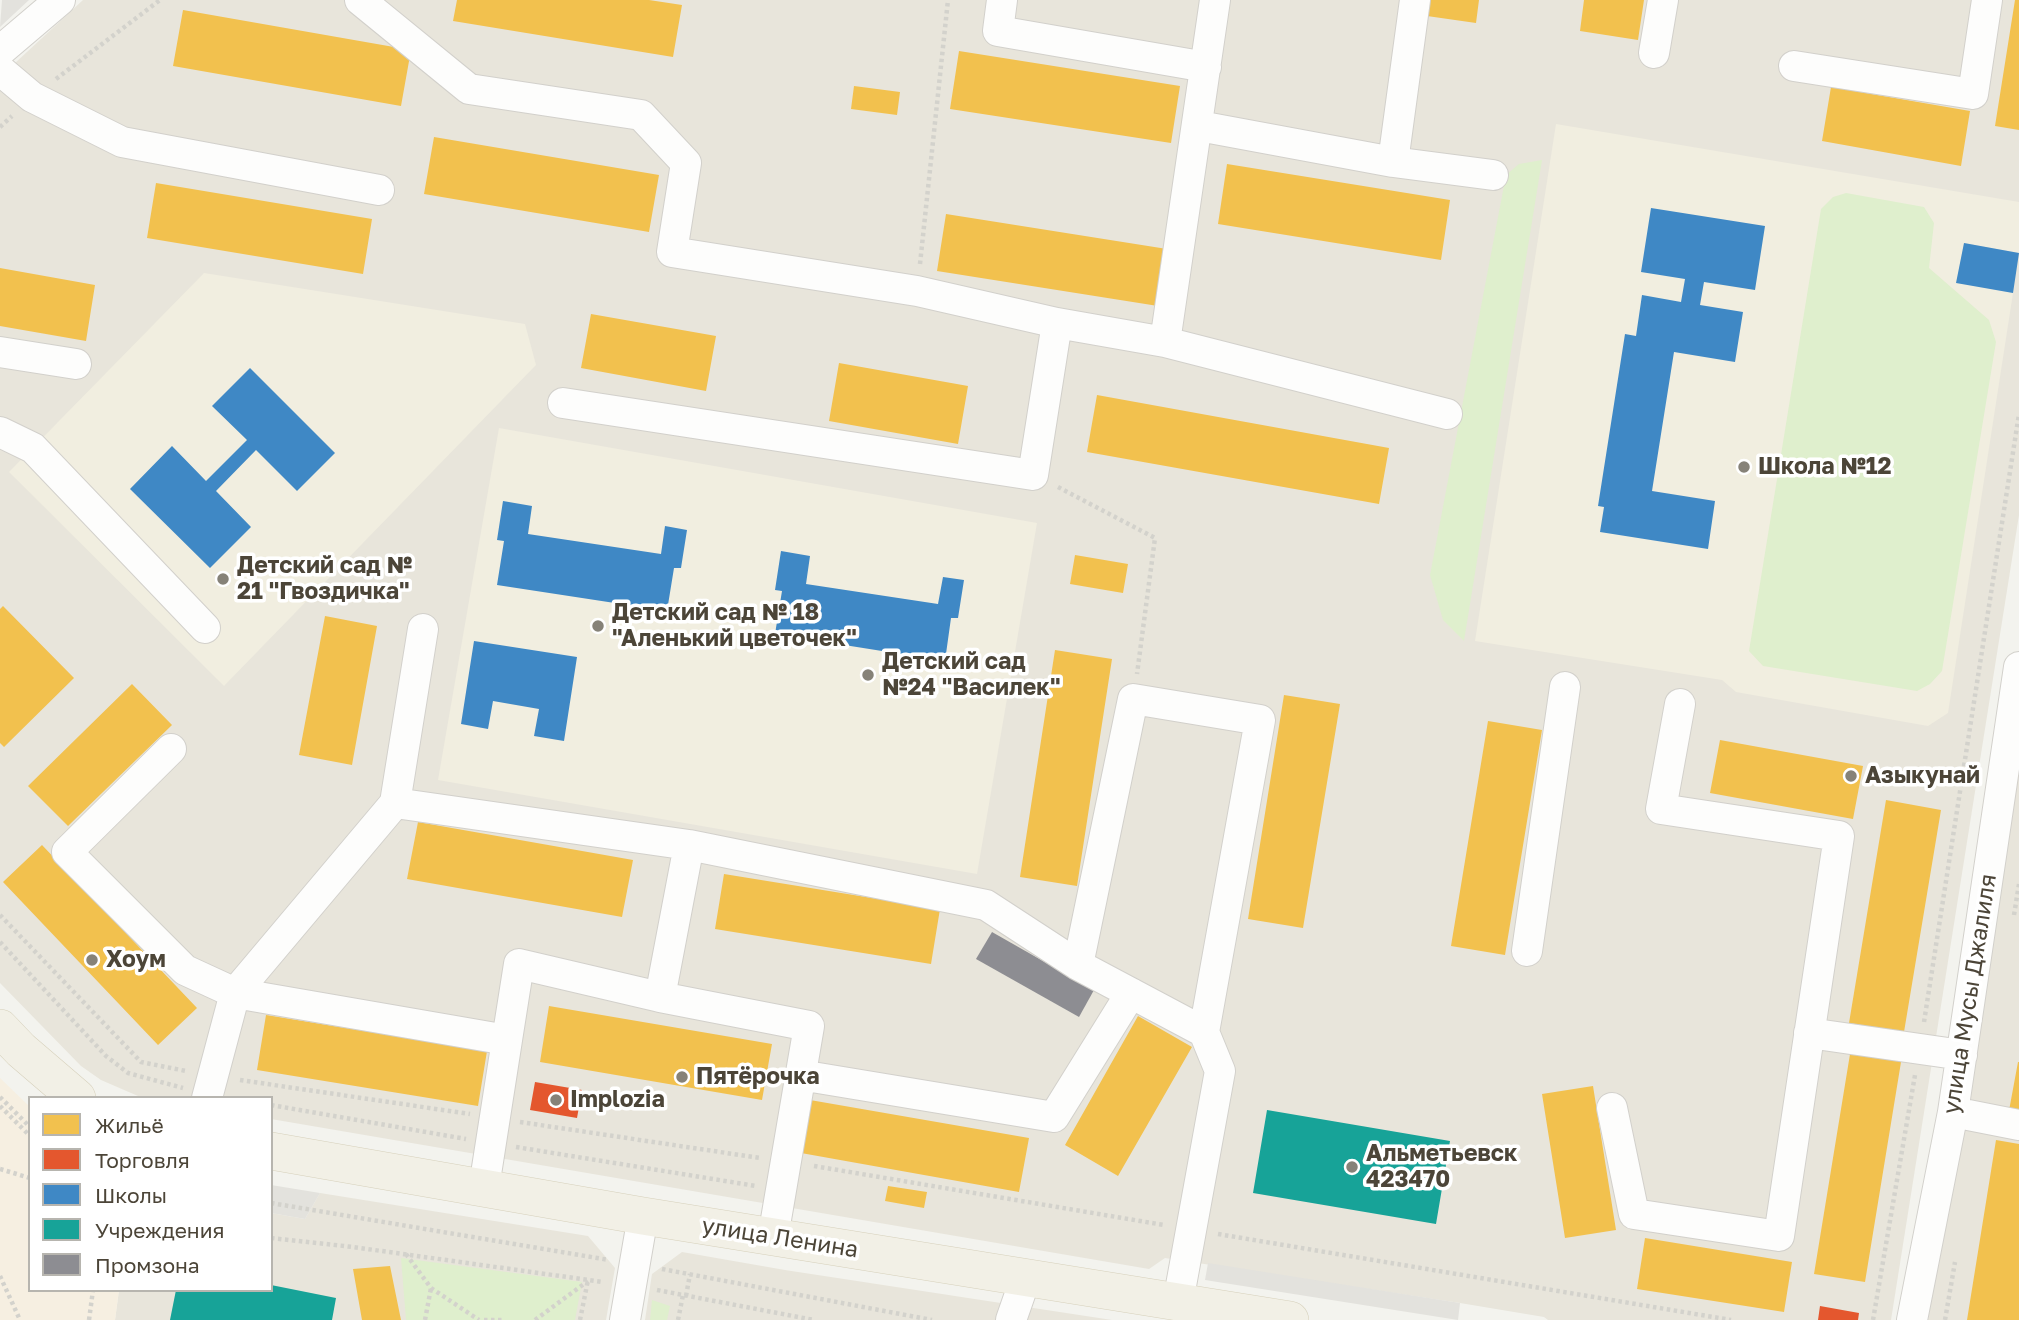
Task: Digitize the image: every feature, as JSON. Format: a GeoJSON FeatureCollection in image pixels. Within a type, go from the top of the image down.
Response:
{"type":"FeatureCollection","features":[{"type":"Feature","properties":{"kind":"main road"},"geometry":{"type":"LineString","coordinates":[[0,1028],[30,1059],[75,1096]]}},
{"type":"Feature","properties":{"kind":"main road","name":"улица Ленина"},"geometry":{"type":"LineString","coordinates":[[273,1152],[643,1216],[1290,1320]]}},
{"type":"Feature","properties":{"kind":"street"},"geometry":{"type":"LineString","coordinates":[[0,51],[60,0]]}},
{"type":"Feature","properties":{"kind":"street"},"geometry":{"type":"LineString","coordinates":[[360,0],[469,89],[641,116],[686,163],[672,252],[917,291],[1056,323],[1165,342],[1447,414]]}},
{"type":"Feature","properties":{"kind":"street"},"geometry":{"type":"LineString","coordinates":[[1002,0],[998,31],[1206,67]]}},
{"type":"Feature","properties":{"kind":"street"},"geometry":{"type":"LineString","coordinates":[[1165,342],[1216,0]]}},
{"type":"Feature","properties":{"kind":"street"},"geometry":{"type":"LineString","coordinates":[[1394,162],[1415,0]]}},
{"type":"Feature","properties":{"kind":"street"},"geometry":{"type":"LineString","coordinates":[[1654,53],[1662,0]]}},
{"type":"Feature","properties":{"kind":"street"},"geometry":{"type":"LineString","coordinates":[[1794,66],[1973,94],[1987,0]]}},
{"type":"Feature","properties":{"kind":"street"},"geometry":{"type":"LineString","coordinates":[[0,70],[32,97],[122,142],[379,190]]}},
{"type":"Feature","properties":{"kind":"street"},"geometry":{"type":"LineString","coordinates":[[1199,126],[1394,162],[1493,175]]}},
{"type":"Feature","properties":{"kind":"street"},"geometry":{"type":"LineString","coordinates":[[563,403],[1034,475],[1056,323]]}},
{"type":"Feature","properties":{"kind":"street"},"geometry":{"type":"LineString","coordinates":[[0,352],[76,364]]}},
{"type":"Feature","properties":{"kind":"street"},"geometry":{"type":"LineString","coordinates":[[0,432],[33,447],[205,628]]}},
{"type":"Feature","properties":{"kind":"street"},"geometry":{"type":"LineString","coordinates":[[210,1089],[235,993],[395,803],[423,629]]}},
{"type":"Feature","properties":{"kind":"street","name":"улица Мусы Джалиля"},"geometry":{"type":"LineString","coordinates":[[1912,1320],[1953,1112],[2019,667]]}},
{"type":"Feature","properties":{"kind":"street"},"geometry":{"type":"LineString","coordinates":[[1527,951],[1565,687]]}},
{"type":"Feature","properties":{"kind":"street"},"geometry":{"type":"LineString","coordinates":[[1078,965],[1133,699],[1260,720],[1205,1032],[1220,1071],[1178,1302]]}},
{"type":"Feature","properties":{"kind":"street"},"geometry":{"type":"LineString","coordinates":[[1612,1108],[1634,1214],[1779,1236],[1839,836],[1661,809],[1681,704]]}},
{"type":"Feature","properties":{"kind":"street"},"geometry":{"type":"LineString","coordinates":[[171,749],[67,852],[185,970],[235,993],[507,1040]]}},
{"type":"Feature","properties":{"kind":"street"},"geometry":{"type":"LineString","coordinates":[[395,803],[689,845],[986,905],[1078,965],[1205,1032]]}},
{"type":"Feature","properties":{"kind":"street"},"geometry":{"type":"LineString","coordinates":[[660,997],[689,845]]}},
{"type":"Feature","properties":{"kind":"street"},"geometry":{"type":"LineString","coordinates":[[484,1187],[519,964],[660,997],[809,1026],[773,1237]]}},
{"type":"Feature","properties":{"kind":"street"},"geometry":{"type":"LineString","coordinates":[[800,1075],[1054,1117],[1131,993]]}},
{"type":"Feature","properties":{"kind":"street"},"geometry":{"type":"LineString","coordinates":[[1809,1033],[1962,1055]]}},
{"type":"Feature","properties":{"kind":"street"},"geometry":{"type":"LineString","coordinates":[[1953,1112],[2019,1125]]}},
{"type":"Feature","properties":{"kind":"street"},"geometry":{"type":"LineString","coordinates":[[625,1320],[643,1216]]}},
{"type":"Feature","properties":{"kind":"street"},"geometry":{"type":"LineString","coordinates":[[1011,1320],[1026,1278]]}},
{"type":"Feature","properties":{"kind":"path"},"geometry":{"type":"LineString","coordinates":[[0,127],[32,97],[160,0]]}},
{"type":"Feature","properties":{"kind":"path"},"geometry":{"type":"LineString","coordinates":[[917,291],[948,0]]}},
{"type":"Feature","properties":{"kind":"path"},"geometry":{"type":"LineString","coordinates":[[1873,1320],[1919,1049],[2019,414]]}},
{"type":"Feature","properties":{"kind":"path"},"geometry":{"type":"LineString","coordinates":[[1034,475],[1155,538],[1133,699]]}},
{"type":"Feature","properties":{"kind":"path"},"geometry":{"type":"LineString","coordinates":[[0,915],[141,1062],[210,1089]]}},
{"type":"Feature","properties":{"kind":"path"},"geometry":{"type":"LineString","coordinates":[[0,942],[106,1056],[128,1073],[152,1081],[257,1096]]}},
{"type":"Feature","properties":{"kind":"path"},"geometry":{"type":"LineString","coordinates":[[0,1097],[28,1125]]}},
{"type":"Feature","properties":{"kind":"path"},"geometry":{"type":"LineString","coordinates":[[273,1098],[783,1176],[1191,1229],[1731,1320]]}},
{"type":"Feature","properties":{"kind":"path"},"geometry":{"type":"LineString","coordinates":[[273,1105],[493,1131],[783,1176]]}},
{"type":"Feature","properties":{"kind":"path"},"geometry":{"type":"LineString","coordinates":[[0,1106],[28,1134]]}},
{"type":"Feature","properties":{"kind":"path"},"geometry":{"type":"LineString","coordinates":[[0,1169],[28,1177]]}},
{"type":"Feature","properties":{"kind":"path"},"geometry":{"type":"LineString","coordinates":[[273,1203],[633,1275],[684,1295],[814,1320]]}},
{"type":"Feature","properties":{"kind":"path"},"geometry":{"type":"LineString","coordinates":[[273,1238],[588,1280],[633,1275],[690,1274],[932,1320]]}},
{"type":"Feature","properties":{"kind":"path"},"geometry":{"type":"LineString","coordinates":[[406,1254],[431,1288],[482,1320],[502,1320]]}},
{"type":"Feature","properties":{"kind":"path"},"geometry":{"type":"LineString","coordinates":[[678,1320],[690,1274]]}},
{"type":"Feature","properties":{"kind":"path"},"geometry":{"type":"LineString","coordinates":[[0,1276],[20,1320]]}},
{"type":"Feature","properties":{"kind":"path"},"geometry":{"type":"LineString","coordinates":[[535,1320],[588,1280]]}},
{"type":"Feature","properties":{"kind":"path"},"geometry":{"type":"LineString","coordinates":[[580,1320],[588,1280]]}},
{"type":"Feature","properties":{"kind":"path"},"geometry":{"type":"LineString","coordinates":[[425,1320],[431,1288]]}},
{"type":"Feature","properties":{"kind":"path"},"geometry":{"type":"LineString","coordinates":[[89,1320],[93,1292]]}},
{"type":"Feature","properties":{"kind":"shaded area"},"geometry":{"type":"Polygon","coordinates":[[[2,0],[29,0],[0,27],[2,0]]]}},
{"type":"Feature","properties":{"kind":"shaded area"},"geometry":{"type":"Polygon","coordinates":[[[83,0],[2019,0],[2019,515],[1891,1320],[1548,1320],[1544,1317],[1460,1303],[1165,1258],[1149,1269],[273,1119],[273,1096],[138,1096],[101,1080],[81,1066],[0,983],[0,77],[83,0]]]}},
{"type":"Feature","properties":{"kind":"shaded area","name":"Школа №12"},"geometry":{"type":"Polygon","coordinates":[[[1556,124],[2019,202],[2019,253],[1964,243],[1957,282],[2013,293],[1948,713],[1928,726],[1736,692],[1722,680],[1475,641],[1556,124]]]}},
{"type":"Feature","properties":{"kind":"shaded area","name":"Детский сад № 21 \"Гвоздичка\""},"geometry":{"type":"Polygon","coordinates":[[[204,273],[525,324],[536,365],[224,686],[9,472],[204,273]]]}},
{"type":"Feature","properties":{"kind":"shaded area"},"geometry":{"type":"Polygon","coordinates":[[[499,428],[1037,523],[977,874],[438,780],[499,428]]]}},
{"type":"Feature","properties":{"kind":"shaded area"},"geometry":{"type":"Polygon","coordinates":[[[2019,766],[2019,1320],[1928,1320],[2019,766]]]}},
{"type":"Feature","properties":{"kind":"shaded area"},"geometry":{"type":"Polygon","coordinates":[[[0,1078],[28,1105],[28,1292],[119,1292],[115,1320],[0,1320],[0,1078]]]}},
{"type":"Feature","properties":{"kind":"shaded area"},"geometry":{"type":"Polygon","coordinates":[[[273,1185],[320,1193],[305,1219],[273,1213],[273,1185]]]}},
{"type":"Feature","properties":{"kind":"shaded area"},"geometry":{"type":"Polygon","coordinates":[[[320,1193],[588,1236],[615,1268],[606,1320],[115,1320],[119,1292],[273,1292],[273,1213],[305,1219],[320,1193]]]}},
{"type":"Feature","properties":{"kind":"shaded area"},"geometry":{"type":"Polygon","coordinates":[[[682,1252],[1112,1320],[645,1320],[652,1274],[682,1252]]]}},
{"type":"Feature","properties":{"kind":"shaded area"},"geometry":{"type":"Polygon","coordinates":[[[1208,1263],[1460,1303],[1458,1320],[1205,1280],[1208,1263]]]}},
{"type":"Feature","properties":{"kind":"green space"},"geometry":{"type":"Polygon","coordinates":[[[1542,160],[1464,641],[1443,620],[1430,575],[1506,175],[1519,164],[1542,160]]]}},
{"type":"Feature","properties":{"kind":"green space"},"geometry":{"type":"Polygon","coordinates":[[[1846,193],[1924,207],[1934,223],[1929,268],[1989,320],[1996,342],[1942,671],[1930,684],[1917,691],[1763,666],[1749,651],[1821,209],[1833,197],[1846,193]]]}},
{"type":"Feature","properties":{"kind":"green space"},"geometry":{"type":"Polygon","coordinates":[[[401,1258],[582,1282],[575,1320],[406,1320],[401,1258]]]}},
{"type":"Feature","properties":{"kind":"green space"},"geometry":{"type":"Polygon","coordinates":[[[652,1300],[670,1306],[667,1320],[650,1320],[652,1300]]]}},
{"type":"Feature","properties":{"kind":"building: Жильё"},"geometry":{"type":"Polygon","coordinates":[[[457,0],[649,0],[682,5],[673,57],[453,21],[457,0]]]}},
{"type":"Feature","properties":{"kind":"building: Жильё"},"geometry":{"type":"Polygon","coordinates":[[[1422,0],[1479,0],[1476,23],[1420,15],[1422,0]]]}},
{"type":"Feature","properties":{"kind":"building: Жильё"},"geometry":{"type":"Polygon","coordinates":[[[1584,0],[1644,0],[1638,40],[1580,31],[1584,0]]]}},
{"type":"Feature","properties":{"kind":"building: Жильё"},"geometry":{"type":"Polygon","coordinates":[[[2015,0],[2019,0],[2019,130],[1995,126],[2015,0]]]}},
{"type":"Feature","properties":{"kind":"building: Жильё"},"geometry":{"type":"Polygon","coordinates":[[[183,10],[411,50],[401,106],[173,66],[183,10]]]}},
{"type":"Feature","properties":{"kind":"building: Жильё"},"geometry":{"type":"Polygon","coordinates":[[[959,51],[1180,86],[1171,143],[950,109],[959,51]]]}},
{"type":"Feature","properties":{"kind":"building: Жильё"},"geometry":{"type":"Polygon","coordinates":[[[854,86],[900,92],[897,115],[851,109],[854,86]]]}},
{"type":"Feature","properties":{"kind":"building: Жильё"},"geometry":{"type":"Polygon","coordinates":[[[1831,87],[1970,111],[1961,166],[1822,141],[1831,87]]]}},
{"type":"Feature","properties":{"kind":"building: Жильё"},"geometry":{"type":"Polygon","coordinates":[[[434,137],[659,175],[649,232],[424,194],[434,137]]]}},
{"type":"Feature","properties":{"kind":"building: Жильё"},"geometry":{"type":"Polygon","coordinates":[[[1227,164],[1450,200],[1441,260],[1218,224],[1227,164]]]}},
{"type":"Feature","properties":{"kind":"building: Жильё"},"geometry":{"type":"Polygon","coordinates":[[[156,183],[372,219],[363,274],[147,238],[156,183]]]}},
{"type":"Feature","properties":{"kind":"building: Жильё"},"geometry":{"type":"Polygon","coordinates":[[[946,214],[1167,249],[1158,306],[937,271],[946,214]]]}},
{"type":"Feature","properties":{"kind":"building: Жильё"},"geometry":{"type":"Polygon","coordinates":[[[0,268],[95,285],[86,341],[0,326],[0,268]]]}},
{"type":"Feature","properties":{"kind":"building: Жильё"},"geometry":{"type":"Polygon","coordinates":[[[591,314],[716,336],[706,391],[581,368],[591,314]]]}},
{"type":"Feature","properties":{"kind":"building: Жильё"},"geometry":{"type":"Polygon","coordinates":[[[839,363],[968,386],[958,444],[829,421],[839,363]]]}},
{"type":"Feature","properties":{"kind":"building: Жильё"},"geometry":{"type":"Polygon","coordinates":[[[1097,395],[1389,448],[1379,504],[1087,452],[1097,395]]]}},
{"type":"Feature","properties":{"kind":"building: Жильё"},"geometry":{"type":"Polygon","coordinates":[[[1075,555],[1128,564],[1123,593],[1070,584],[1075,555]]]}},
{"type":"Feature","properties":{"kind":"building: Жильё"},"geometry":{"type":"Polygon","coordinates":[[[3,606],[74,678],[4,747],[0,743],[0,609],[3,606]]]}},
{"type":"Feature","properties":{"kind":"building: Жильё"},"geometry":{"type":"Polygon","coordinates":[[[325,616],[377,626],[352,765],[299,755],[325,616]]]}},
{"type":"Feature","properties":{"kind":"building: Жильё"},"geometry":{"type":"Polygon","coordinates":[[[1055,650],[1112,659],[1077,886],[1020,877],[1055,650]]]}},
{"type":"Feature","properties":{"kind":"building: Жильё"},"geometry":{"type":"Polygon","coordinates":[[[132,684],[172,725],[68,826],[28,786],[132,684]]]}},
{"type":"Feature","properties":{"kind":"building: Жильё"},"geometry":{"type":"Polygon","coordinates":[[[1284,695],[1340,704],[1303,928],[1248,919],[1284,695]]]}},
{"type":"Feature","properties":{"kind":"building: Жильё"},"geometry":{"type":"Polygon","coordinates":[[[1488,721],[1542,730],[1505,955],[1451,946],[1488,721]]]}},
{"type":"Feature","properties":{"kind":"building: Жильё"},"geometry":{"type":"Polygon","coordinates":[[[1720,740],[1863,766],[1853,819],[1710,793],[1720,740]]]}},
{"type":"Feature","properties":{"kind":"building: Жильё"},"geometry":{"type":"Polygon","coordinates":[[[1886,800],[1941,810],[1904,1032],[1849,1023],[1886,800]]]}},
{"type":"Feature","properties":{"kind":"building: Жильё"},"geometry":{"type":"Polygon","coordinates":[[[418,822],[633,860],[622,917],[407,879],[418,822]]]}},
{"type":"Feature","properties":{"kind":"building: Жильё"},"geometry":{"type":"Polygon","coordinates":[[[42,845],[197,1008],[158,1045],[3,882],[42,845]]]}},
{"type":"Feature","properties":{"kind":"building: Жильё"},"geometry":{"type":"Polygon","coordinates":[[[724,874],[940,909],[931,964],[715,929],[724,874]]]}},
{"type":"Feature","properties":{"kind":"building: Жильё"},"geometry":{"type":"Polygon","coordinates":[[[549,1006],[772,1044],[762,1100],[540,1062],[549,1006]]]}},
{"type":"Feature","properties":{"kind":"building: Жильё"},"geometry":{"type":"Polygon","coordinates":[[[266,1015],[487,1051],[478,1106],[257,1070],[266,1015]]]}},
{"type":"Feature","properties":{"kind":"building: Жильё"},"geometry":{"type":"Polygon","coordinates":[[[1138,1016],[1192,1047],[1118,1176],[1065,1145],[1138,1016]]]}},
{"type":"Feature","properties":{"kind":"building: Жильё"},"geometry":{"type":"Polygon","coordinates":[[[1851,1048],[1902,1056],[1865,1282],[1814,1274],[1851,1048]]]}},
{"type":"Feature","properties":{"kind":"building: Жильё"},"geometry":{"type":"Polygon","coordinates":[[[2019,1062],[2019,1118],[2008,1116],[2019,1062]]]}},
{"type":"Feature","properties":{"kind":"building: Жильё"},"geometry":{"type":"Polygon","coordinates":[[[1593,1086],[1616,1230],[1565,1238],[1542,1094],[1593,1086]]]}},
{"type":"Feature","properties":{"kind":"building: Жильё"},"geometry":{"type":"Polygon","coordinates":[[[810,1100],[1029,1138],[1019,1192],[801,1153],[810,1100]]]}},
{"type":"Feature","properties":{"kind":"building: Жильё"},"geometry":{"type":"Polygon","coordinates":[[[1996,1140],[2019,1144],[2019,1320],[1967,1320],[1996,1140]]]}},
{"type":"Feature","properties":{"kind":"building: Жильё"},"geometry":{"type":"Polygon","coordinates":[[[888,1186],[927,1192],[924,1208],[885,1201],[888,1186]]]}},
{"type":"Feature","properties":{"kind":"building: Жильё"},"geometry":{"type":"Polygon","coordinates":[[[1645,1238],[1792,1262],[1784,1312],[1637,1289],[1645,1238]]]}},
{"type":"Feature","properties":{"kind":"building: Жильё"},"geometry":{"type":"Polygon","coordinates":[[[390,1266],[401,1320],[362,1320],[353,1269],[390,1266]]]}},
{"type":"Feature","properties":{"kind":"building: Торговля","name":"Implozia"},"geometry":{"type":"Polygon","coordinates":[[[535,1082],[582,1090],[577,1118],[530,1110],[535,1082]]]}},
{"type":"Feature","properties":{"kind":"building: Торговля"},"geometry":{"type":"Polygon","coordinates":[[[1820,1306],[1859,1313],[1858,1320],[1818,1320],[1820,1306]]]}},
{"type":"Feature","properties":{"kind":"building: Школы"},"geometry":{"type":"Polygon","coordinates":[[[1651,208],[1765,226],[1755,290],[1704,282],[1700,305],[1743,312],[1735,362],[1674,352],[1652,491],[1715,501],[1708,549],[1600,532],[1604,507],[1598,506],[1625,334],[1636,336],[1642,295],[1681,302],[1685,279],[1641,272],[1651,208]]]}},
{"type":"Feature","properties":{"kind":"building: Школы"},"geometry":{"type":"Polygon","coordinates":[[[1964,243],[2019,253],[2013,293],[1956,283],[1964,243]]]}},
{"type":"Feature","properties":{"kind":"building: Школы"},"geometry":{"type":"Polygon","coordinates":[[[250,368],[335,453],[297,491],[256,450],[216,491],[251,527],[210,568],[130,489],[172,446],[206,481],[247,440],[212,406],[250,368]]]}},
{"type":"Feature","properties":{"kind":"building: Школы"},"geometry":{"type":"Polygon","coordinates":[[[503,501],[532,506],[528,534],[661,554],[665,526],[687,530],[681,568],[674,568],[667,611],[497,585],[504,541],[497,540],[503,501]]]}},
{"type":"Feature","properties":{"kind":"building: Школы"},"geometry":{"type":"Polygon","coordinates":[[[781,551],[810,556],[806,584],[938,604],[943,577],[964,580],[958,618],[951,618],[945,661],[775,634],[782,591],[775,590],[781,551]]]}},
{"type":"Feature","properties":{"kind":"building: Школы"},"geometry":{"type":"Polygon","coordinates":[[[474,641],[577,657],[564,741],[534,736],[539,709],[493,701],[488,729],[461,724],[474,641]]]}},
{"type":"Feature","properties":{"kind":"building: Учреждения","name":"Альметьевск 423470"},"geometry":{"type":"Polygon","coordinates":[[[1267,1110],[1450,1141],[1436,1224],[1253,1193],[1267,1110]]]}},
{"type":"Feature","properties":{"kind":"building: Учреждения"},"geometry":{"type":"Polygon","coordinates":[[[273,1285],[336,1298],[332,1320],[170,1320],[176,1292],[273,1292],[273,1285]]]}},
{"type":"Feature","properties":{"kind":"building: Промзона"},"geometry":{"type":"Polygon","coordinates":[[[992,932],[1094,990],[1079,1017],[976,959],[992,932]]]}},
{"type":"Feature","properties":{"kind":"place","name":"Школа №12"},"geometry":{"type":"Point","coordinates":[1744,467]}},
{"type":"Feature","properties":{"kind":"place","name":"Детский сад № 21 \"Гвоздичка\""},"geometry":{"type":"Point","coordinates":[223,579]}},
{"type":"Feature","properties":{"kind":"place","name":"Детский сад № 18 \"Аленький цветочек\""},"geometry":{"type":"Point","coordinates":[598,626]}},
{"type":"Feature","properties":{"kind":"place","name":"Детский сад №24 \"Василек\""},"geometry":{"type":"Point","coordinates":[868,675]}},
{"type":"Feature","properties":{"kind":"place","name":"Азыкунай"},"geometry":{"type":"Point","coordinates":[1851,776]}},
{"type":"Feature","properties":{"kind":"place","name":"Хоум"},"geometry":{"type":"Point","coordinates":[92,960]}},
{"type":"Feature","properties":{"kind":"place","name":"Пятёрочка"},"geometry":{"type":"Point","coordinates":[682,1077]}},
{"type":"Feature","properties":{"kind":"place","name":"Implozia"},"geometry":{"type":"Point","coordinates":[556,1100]}},
{"type":"Feature","properties":{"kind":"place","name":"Альметьевск 423470"},"geometry":{"type":"Point","coordinates":[1352,1167]}}]}
